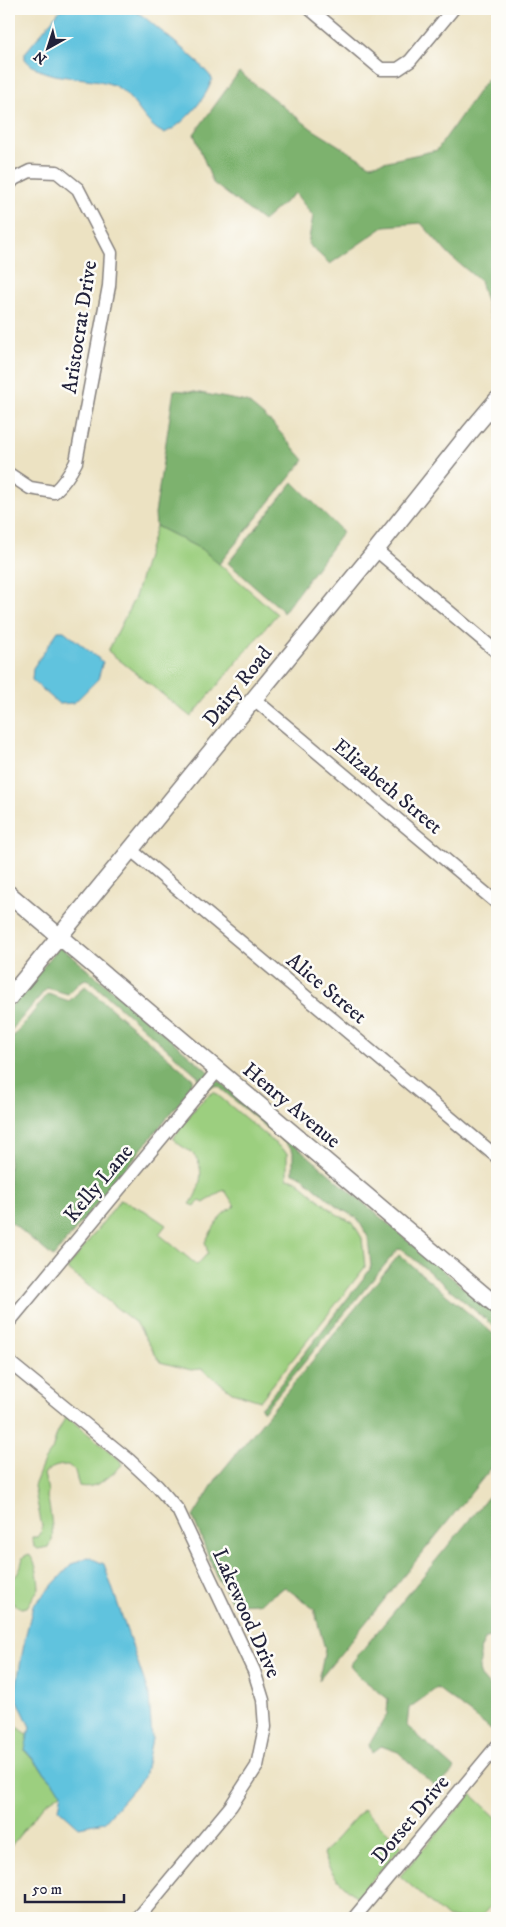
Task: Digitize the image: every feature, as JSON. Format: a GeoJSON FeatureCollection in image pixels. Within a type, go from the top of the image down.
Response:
{"type":"FeatureCollection","features":[{"type":"Feature","properties":{"kind":"street"},"geometry":{"type":"LineString","coordinates":[[310,9],[380,69],[398,69],[410,61],[453,9]]}},
{"type":"Feature","properties":{"kind":"street","name":"Aristocrat Drive"},"geometry":{"type":"LineString","coordinates":[[9,185],[30,171],[57,172],[78,189],[111,253],[109,286],[76,462],[65,481],[54,492],[30,488],[9,474]]}},
{"type":"Feature","properties":{"kind":"street","name":"Dairy Road"},"geometry":{"type":"LineString","coordinates":[[9,998],[497,400]]}},
{"type":"Feature","properties":{"kind":"street"},"geometry":{"type":"LineString","coordinates":[[376,550],[497,652]]}},
{"type":"Feature","properties":{"kind":"street","name":"Elizabeth Street"},"geometry":{"type":"LineString","coordinates":[[254,699],[497,903]]}},
{"type":"Feature","properties":{"kind":"street","name":"Alice Street"},"geometry":{"type":"LineString","coordinates":[[130,850],[497,1157]]}},
{"type":"Feature","properties":{"kind":"street","name":"Henry Avenue"},"geometry":{"type":"LineString","coordinates":[[9,894],[497,1306]]}},
{"type":"Feature","properties":{"kind":"street","name":"Kelly Lane"},"geometry":{"type":"LineString","coordinates":[[9,1322],[218,1070]]}},
{"type":"Feature","properties":{"kind":"street","name":"Lakewood Drive"},"geometry":{"type":"LineString","coordinates":[[9,1362],[129,1460],[157,1486],[178,1510],[254,1671],[263,1700],[265,1728],[257,1766],[232,1806],[138,1918]]}},
{"type":"Feature","properties":{"kind":"street","name":"Dorset Drive"},"geometry":{"type":"LineString","coordinates":[[354,1918],[497,1746]]}},
{"type":"Feature","properties":{"kind":"green space"},"geometry":{"type":"Polygon","coordinates":[[[239,72],[312,129],[370,165],[437,150],[487,79],[497,87],[497,318],[491,319],[480,281],[449,255],[421,223],[385,226],[330,264],[308,244],[313,216],[295,193],[263,221],[213,183],[194,134],[239,72]]]}},
{"type":"Feature","properties":{"kind":"green space"},"geometry":{"type":"Polygon","coordinates":[[[174,390],[247,402],[272,423],[304,460],[219,564],[203,550],[156,526],[155,514],[174,390]]]}},
{"type":"Feature","properties":{"kind":"green space"},"geometry":{"type":"Polygon","coordinates":[[[293,482],[343,532],[283,613],[281,609],[228,563],[293,482]]]}},
{"type":"Feature","properties":{"kind":"green space"},"geometry":{"type":"Polygon","coordinates":[[[156,526],[203,550],[277,614],[191,717],[108,651],[135,597],[156,526]]]}},
{"type":"Feature","properties":{"kind":"green space"},"geometry":{"type":"Polygon","coordinates":[[[60,946],[497,1316],[497,1329],[403,1250],[398,1249],[264,1411],[260,1407],[264,1405],[369,1271],[371,1266],[368,1237],[357,1218],[339,1208],[300,1175],[293,1173],[293,1152],[291,1148],[219,1087],[215,1086],[195,1092],[199,1081],[198,1076],[90,981],[86,979],[81,981],[68,994],[47,988],[9,1033],[9,1009],[60,946]]]}},
{"type":"Feature","properties":{"kind":"green space"},"geometry":{"type":"Polygon","coordinates":[[[85,986],[193,1079],[189,1091],[53,1257],[9,1220],[9,1042],[48,994],[69,1001],[85,986]]]}},
{"type":"Feature","properties":{"kind":"green space"},"geometry":{"type":"Polygon","coordinates":[[[214,1092],[287,1153],[287,1178],[296,1180],[335,1213],[353,1223],[362,1238],[365,1267],[260,1401],[232,1392],[202,1369],[191,1370],[160,1362],[137,1324],[67,1269],[120,1200],[144,1210],[166,1225],[159,1234],[197,1265],[208,1253],[205,1242],[221,1216],[235,1206],[224,1189],[204,1203],[200,1201],[195,1206],[190,1204],[199,1186],[201,1171],[197,1158],[173,1139],[196,1107],[214,1092]]]}},
{"type":"Feature","properties":{"kind":"green space"},"geometry":{"type":"Polygon","coordinates":[[[399,1255],[497,1337],[497,1461],[319,1680],[325,1649],[314,1609],[285,1587],[260,1603],[233,1604],[216,1575],[193,1517],[218,1476],[399,1255]]]}},
{"type":"Feature","properties":{"kind":"green space"},"geometry":{"type":"Polygon","coordinates":[[[66,1416],[120,1460],[122,1465],[103,1481],[86,1487],[79,1486],[75,1471],[68,1465],[55,1467],[44,1474],[48,1491],[52,1541],[48,1547],[38,1549],[34,1546],[32,1537],[38,1537],[42,1527],[34,1486],[66,1416]]]}},
{"type":"Feature","properties":{"kind":"green space"},"geometry":{"type":"Polygon","coordinates":[[[497,1486],[497,1636],[486,1638],[479,1652],[479,1671],[483,1679],[497,1694],[497,1729],[494,1732],[437,1688],[409,1708],[407,1726],[455,1769],[437,1788],[398,1752],[381,1746],[372,1753],[369,1745],[387,1714],[388,1699],[360,1677],[350,1665],[497,1486]]]}},
{"type":"Feature","properties":{"kind":"green space"},"geometry":{"type":"Polygon","coordinates":[[[29,1554],[38,1574],[39,1588],[27,1607],[21,1608],[9,1601],[9,1581],[17,1574],[23,1557],[29,1554]]]}},
{"type":"Feature","properties":{"kind":"green space"},"geometry":{"type":"Polygon","coordinates":[[[17,1727],[29,1735],[25,1751],[62,1792],[45,1804],[10,1847],[9,1729],[17,1727]]]}},
{"type":"Feature","properties":{"kind":"green space"},"geometry":{"type":"Polygon","coordinates":[[[471,1794],[497,1818],[497,1898],[480,1918],[448,1918],[400,1876],[471,1794]]]}},
{"type":"Feature","properties":{"kind":"green space"},"geometry":{"type":"Polygon","coordinates":[[[363,1809],[402,1846],[357,1897],[337,1878],[323,1854],[363,1809]]]}},
{"type":"Feature","properties":{"kind":"water"},"geometry":{"type":"Polygon","coordinates":[[[61,9],[131,9],[143,16],[196,60],[212,78],[206,93],[186,118],[164,133],[151,124],[127,95],[113,85],[54,75],[33,67],[25,59],[25,53],[61,9]]]}},
{"type":"Feature","properties":{"kind":"water"},"geometry":{"type":"Polygon","coordinates":[[[58,631],[64,631],[103,662],[98,679],[74,703],[59,704],[32,680],[33,668],[58,631]]]}},
{"type":"Feature","properties":{"kind":"water"},"geometry":{"type":"Polygon","coordinates":[[[88,1557],[104,1564],[149,1695],[152,1739],[144,1777],[104,1822],[79,1827],[59,1809],[62,1792],[25,1750],[30,1727],[15,1694],[33,1606],[72,1564],[88,1557]]]}}]}
